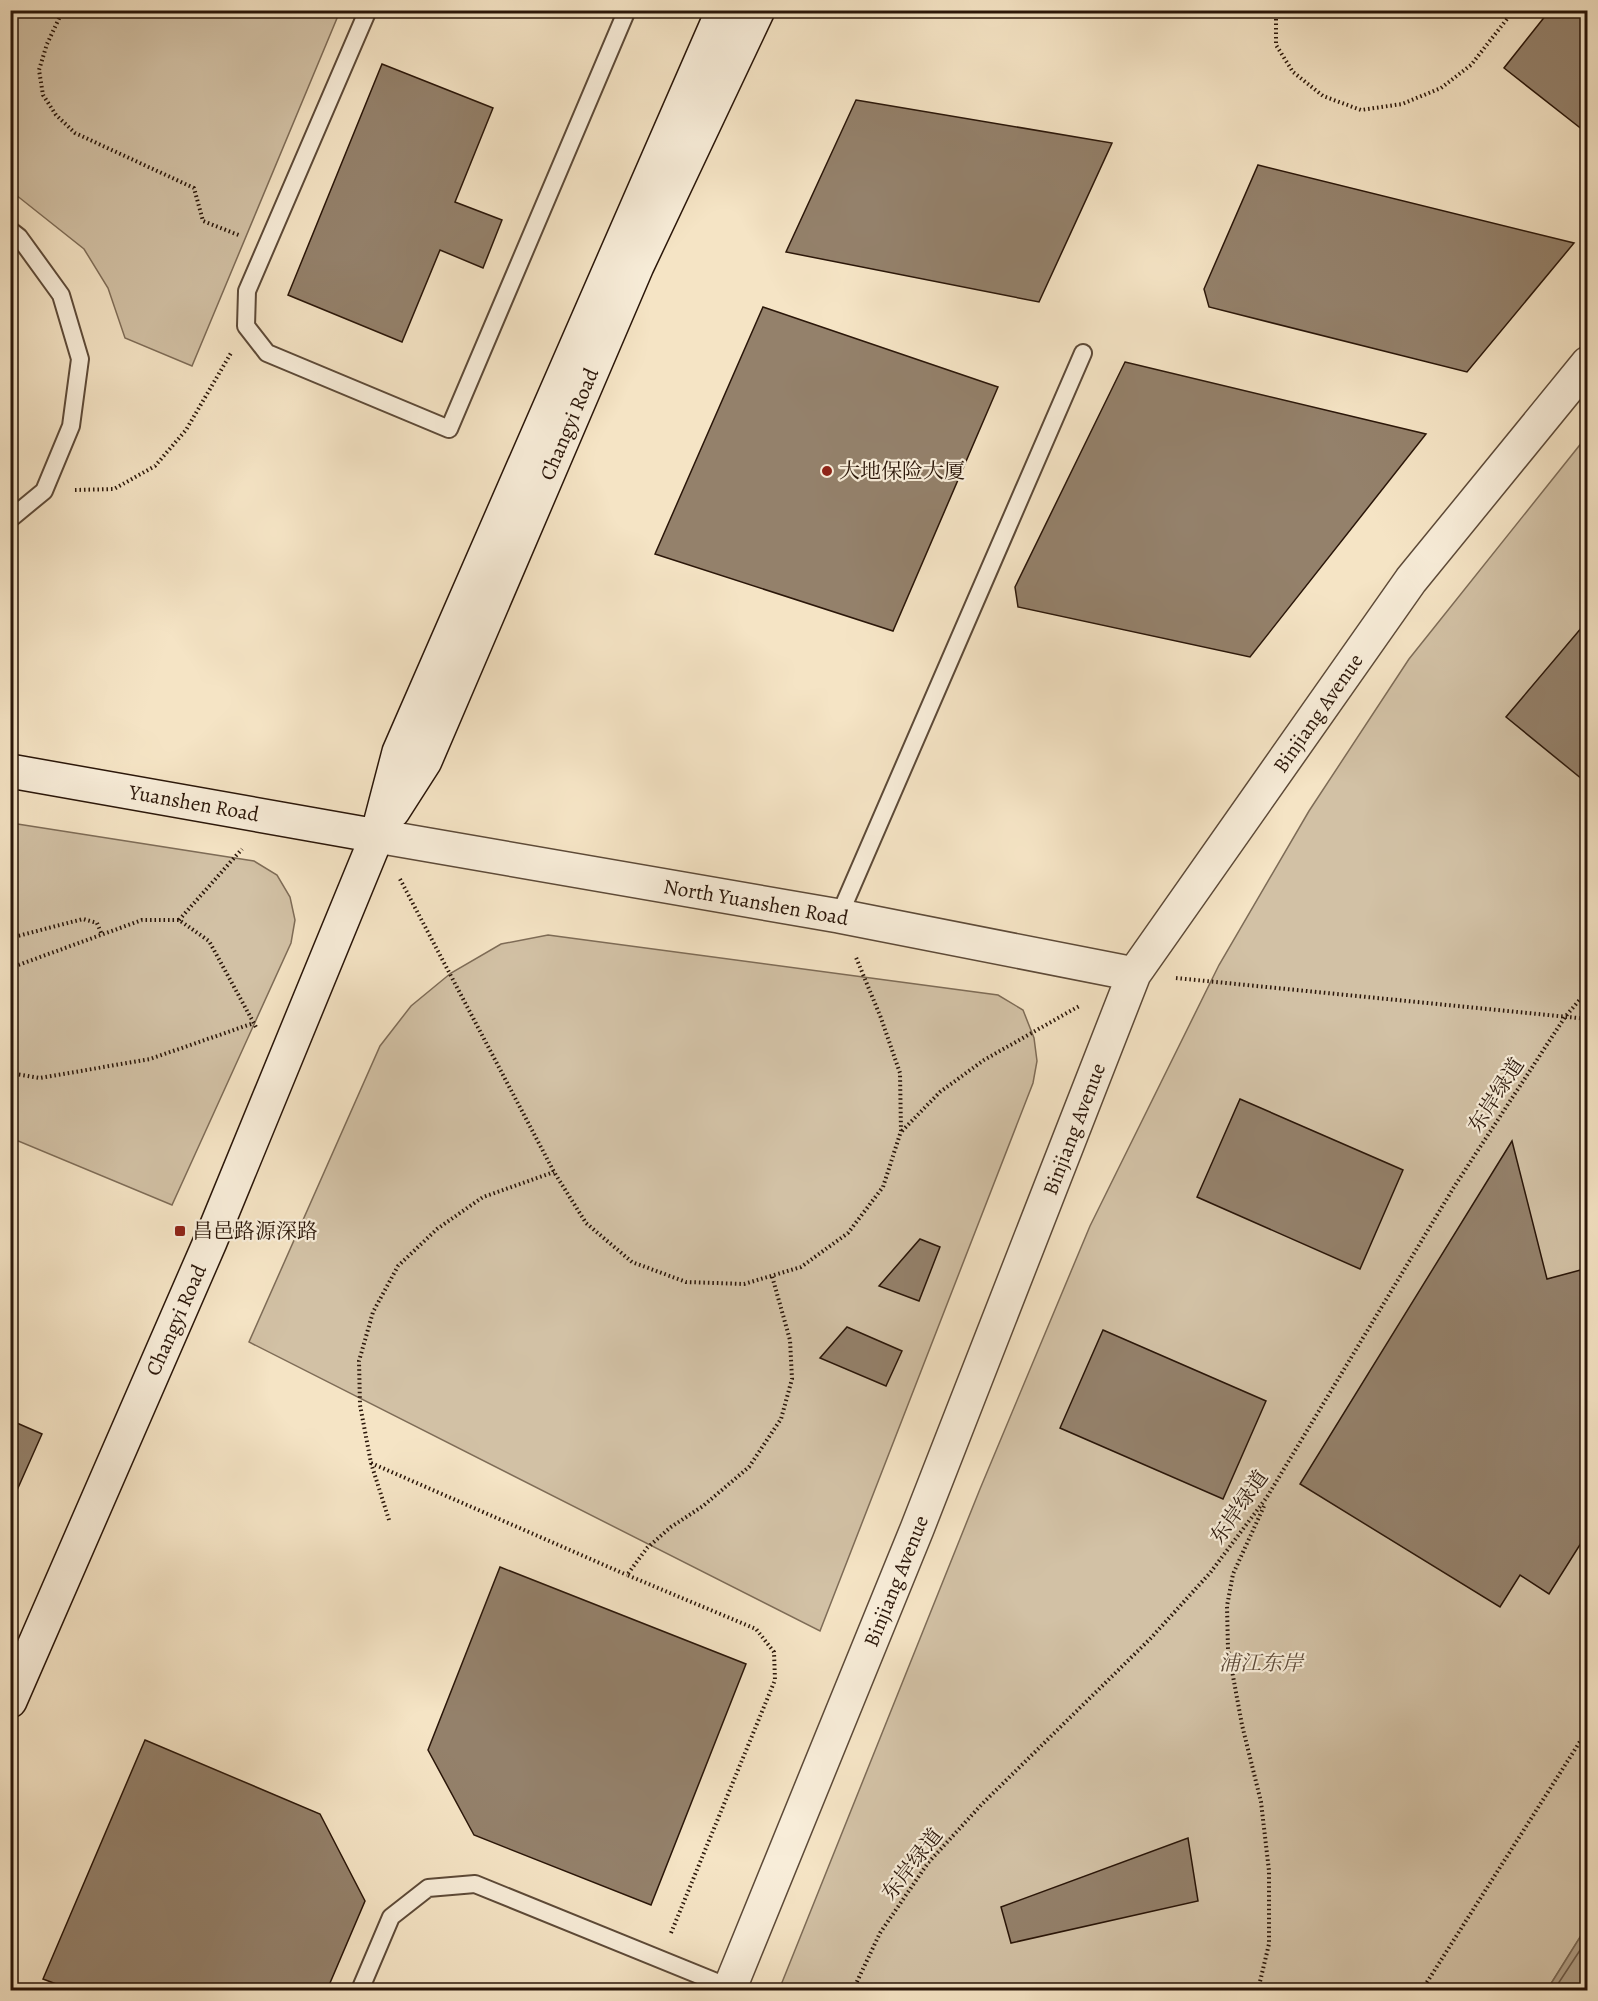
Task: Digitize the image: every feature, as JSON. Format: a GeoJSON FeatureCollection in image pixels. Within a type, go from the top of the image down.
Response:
{"type":"FeatureCollection","features":[{"type":"Feature","properties":{"kind":"main road","name":"Changyi Road"},"geometry":{"type":"LineString","coordinates":[[10,1701],[206,1253],[281,1071],[377,836],[399,752],[723,10]]}},
{"type":"Feature","properties":{"kind":"main road","name":"Changyi Road"},"geometry":{"type":"LineString","coordinates":[[377,836],[425,761],[637,266],[758,10]]}},
{"type":"Feature","properties":{"kind":"main road","name":"Binjiang Avenue"},"geometry":{"type":"LineString","coordinates":[[730,1989],[913,1540],[1134,974],[1411,580],[1587,363]]}},
{"type":"Feature","properties":{"kind":"main road","name":"Yuanshen Road"},"geometry":{"type":"LineString","coordinates":[[10,771],[377,836]]}},
{"type":"Feature","properties":{"kind":"main road","name":"North Yuanshen Road"},"geometry":{"type":"LineString","coordinates":[[377,836],[839,916],[1134,974]]}},
{"type":"Feature","properties":{"kind":"lane"},"geometry":{"type":"LineString","coordinates":[[368,10],[247,291],[246,326],[267,353],[449,429],[627,10]]}},
{"type":"Feature","properties":{"kind":"lane"},"geometry":{"type":"LineString","coordinates":[[10,230],[20,237],[61,295],[80,359],[71,426],[44,491],[10,519]]}},
{"type":"Feature","properties":{"kind":"lane"},"geometry":{"type":"LineString","coordinates":[[839,916],[1083,353]]}},
{"type":"Feature","properties":{"kind":"lane"},"geometry":{"type":"LineString","coordinates":[[360,1990],[391,1917],[428,1888],[475,1884],[730,1989]]}},
{"type":"Feature","properties":{"kind":"path"},"geometry":{"type":"LineString","coordinates":[[63,10],[47,44],[39,70],[43,95],[56,115],[75,133],[194,188],[203,221],[266,247]]}},
{"type":"Feature","properties":{"kind":"path"},"geometry":{"type":"LineString","coordinates":[[1276,10],[1276,45],[1293,72],[1323,96],[1361,110],[1402,104],[1441,88],[1471,65],[1514,10]]}},
{"type":"Feature","properties":{"kind":"path"},"geometry":{"type":"LineString","coordinates":[[44,491],[114,489],[155,466],[186,430],[246,326]]}},
{"type":"Feature","properties":{"kind":"path"},"geometry":{"type":"LineString","coordinates":[[179,920],[271,817]]}},
{"type":"Feature","properties":{"kind":"path"},"geometry":{"type":"LineString","coordinates":[[377,836],[554,1172],[586,1223],[632,1262],[687,1282],[744,1284],[801,1267],[848,1233],[883,1187],[901,1131],[900,1073],[881,1018],[839,916]]}},
{"type":"Feature","properties":{"kind":"path"},"geometry":{"type":"LineString","coordinates":[[10,938],[83,919],[97,923],[102,935]]}},
{"type":"Feature","properties":{"kind":"path"},"geometry":{"type":"LineString","coordinates":[[10,968],[142,920],[179,920],[209,941],[281,1071]]}},
{"type":"Feature","properties":{"kind":"path"},"geometry":{"type":"LineString","coordinates":[[1134,974],[1587,1018]]}},
{"type":"Feature","properties":{"kind":"path","name":"东岸绿道"},"geometry":{"type":"LineString","coordinates":[[853,1990],[880,1933],[928,1863],[982,1804],[1150,1638],[1210,1574],[1267,1497],[1454,1187],[1565,1017],[1587,990]]}},
{"type":"Feature","properties":{"kind":"path"},"geometry":{"type":"LineString","coordinates":[[901,1131],[940,1092],[975,1066],[1084,1003]]}},
{"type":"Feature","properties":{"kind":"path"},"geometry":{"type":"LineString","coordinates":[[10,1073],[40,1078],[150,1059],[254,1023]]}},
{"type":"Feature","properties":{"kind":"path"},"geometry":{"type":"LineString","coordinates":[[389,1520],[370,1463],[360,1405],[359,1361],[373,1312],[398,1266],[437,1229],[483,1197],[554,1172]]}},
{"type":"Feature","properties":{"kind":"path"},"geometry":{"type":"LineString","coordinates":[[627,1575],[647,1548],[671,1527],[703,1506],[749,1467],[781,1419],[792,1379],[790,1340],[772,1276]]}},
{"type":"Feature","properties":{"kind":"path"},"geometry":{"type":"LineString","coordinates":[[370,1463],[756,1629],[774,1652],[775,1680],[660,1959]]}},
{"type":"Feature","properties":{"kind":"path"},"geometry":{"type":"LineString","coordinates":[[1258,1990],[1269,1944],[1269,1871],[1261,1802],[1242,1725],[1228,1649],[1227,1606],[1233,1574],[1267,1497]]}},
{"type":"Feature","properties":{"kind":"path"},"geometry":{"type":"LineString","coordinates":[[1422,1990],[1587,1729]]}},
{"type":"Feature","properties":{"kind":"green space"},"geometry":{"type":"Polygon","coordinates":[[[10,11],[340,11],[192,366],[125,338],[108,288],[84,249],[11,191],[10,11]]]}},
{"type":"Feature","properties":{"kind":"green space","name":"浦江东岸"},"geometry":{"type":"Polygon","coordinates":[[[1587,436],[1587,1926],[1547,1990],[779,1990],[980,1489],[1090,1226],[1219,965],[1309,811],[1409,659],[1587,436]]]}},
{"type":"Feature","properties":{"kind":"green space"},"geometry":{"type":"Polygon","coordinates":[[[11,823],[254,861],[277,875],[290,897],[295,920],[291,943],[172,1205],[11,1138],[11,823]]]}},
{"type":"Feature","properties":{"kind":"green space"},"geometry":{"type":"Polygon","coordinates":[[[548,935],[998,995],[1023,1010],[1034,1038],[1037,1061],[1033,1083],[820,1631],[249,1342],[380,1046],[411,1006],[451,973],[501,944],[548,935]]]}},
{"type":"Feature","properties":{"kind":"water"},"geometry":{"type":"Polygon","coordinates":[[[1587,1926],[1587,1990],[1547,1990],[1587,1926]]]}},
{"type":"Feature","properties":{"kind":"building"},"geometry":{"type":"Polygon","coordinates":[[[1550,10],[1588,10],[1588,134],[1504,68],[1550,10]]]}},
{"type":"Feature","properties":{"kind":"building"},"geometry":{"type":"Polygon","coordinates":[[[382,64],[493,108],[455,202],[502,220],[483,268],[440,250],[402,342],[288,295],[382,64]]]}},
{"type":"Feature","properties":{"kind":"building"},"geometry":{"type":"Polygon","coordinates":[[[856,100],[1112,143],[1039,302],[786,252],[856,100]]]}},
{"type":"Feature","properties":{"kind":"building"},"geometry":{"type":"Polygon","coordinates":[[[1258,165],[1574,243],[1467,372],[1209,307],[1204,289],[1258,165]]]}},
{"type":"Feature","properties":{"kind":"building","name":"大地保险大厦"},"geometry":{"type":"Polygon","coordinates":[[[763,307],[998,387],[893,631],[655,554],[763,307]]]}},
{"type":"Feature","properties":{"kind":"building"},"geometry":{"type":"Polygon","coordinates":[[[1125,362],[1426,434],[1250,657],[1018,607],[1015,587],[1125,362]]]}},
{"type":"Feature","properties":{"kind":"building"},"geometry":{"type":"Polygon","coordinates":[[[1588,620],[1588,784],[1506,717],[1588,620]]]}},
{"type":"Feature","properties":{"kind":"building"},"geometry":{"type":"Polygon","coordinates":[[[1240,1099],[1403,1170],[1360,1269],[1197,1197],[1240,1099]]]}},
{"type":"Feature","properties":{"kind":"building"},"geometry":{"type":"Polygon","coordinates":[[[1512,1141],[1547,1279],[1588,1268],[1588,1484],[1585,1489],[1588,1491],[1588,1532],[1549,1594],[1520,1575],[1500,1607],[1300,1484],[1512,1141]]]}},
{"type":"Feature","properties":{"kind":"building"},"geometry":{"type":"Polygon","coordinates":[[[920,1239],[940,1247],[919,1301],[879,1286],[920,1239]]]}},
{"type":"Feature","properties":{"kind":"building"},"geometry":{"type":"Polygon","coordinates":[[[847,1327],[902,1351],[886,1386],[820,1358],[847,1327]]]}},
{"type":"Feature","properties":{"kind":"building"},"geometry":{"type":"Polygon","coordinates":[[[1103,1330],[1266,1401],[1223,1499],[1060,1428],[1103,1330]]]}},
{"type":"Feature","properties":{"kind":"building"},"geometry":{"type":"Polygon","coordinates":[[[10,1420],[42,1434],[10,1506],[10,1420]]]}},
{"type":"Feature","properties":{"kind":"building"},"geometry":{"type":"Polygon","coordinates":[[[500,1567],[746,1664],[651,1905],[474,1835],[428,1750],[500,1567]]]}},
{"type":"Feature","properties":{"kind":"building"},"geometry":{"type":"Polygon","coordinates":[[[145,1740],[320,1814],[365,1901],[327,1990],[72,1990],[43,1979],[145,1740]]]}},
{"type":"Feature","properties":{"kind":"building"},"geometry":{"type":"Polygon","coordinates":[[[1188,1838],[1198,1901],[1011,1943],[1001,1907],[1188,1838]]]}},
{"type":"Feature","properties":{"kind":"place","name":"大地保险大厦"},"geometry":{"type":"Point","coordinates":[827,471]}},
{"type":"Feature","properties":{"kind":"place","name":"昌邑路源深路"},"geometry":{"type":"Point","coordinates":[180,1231]}}]}
